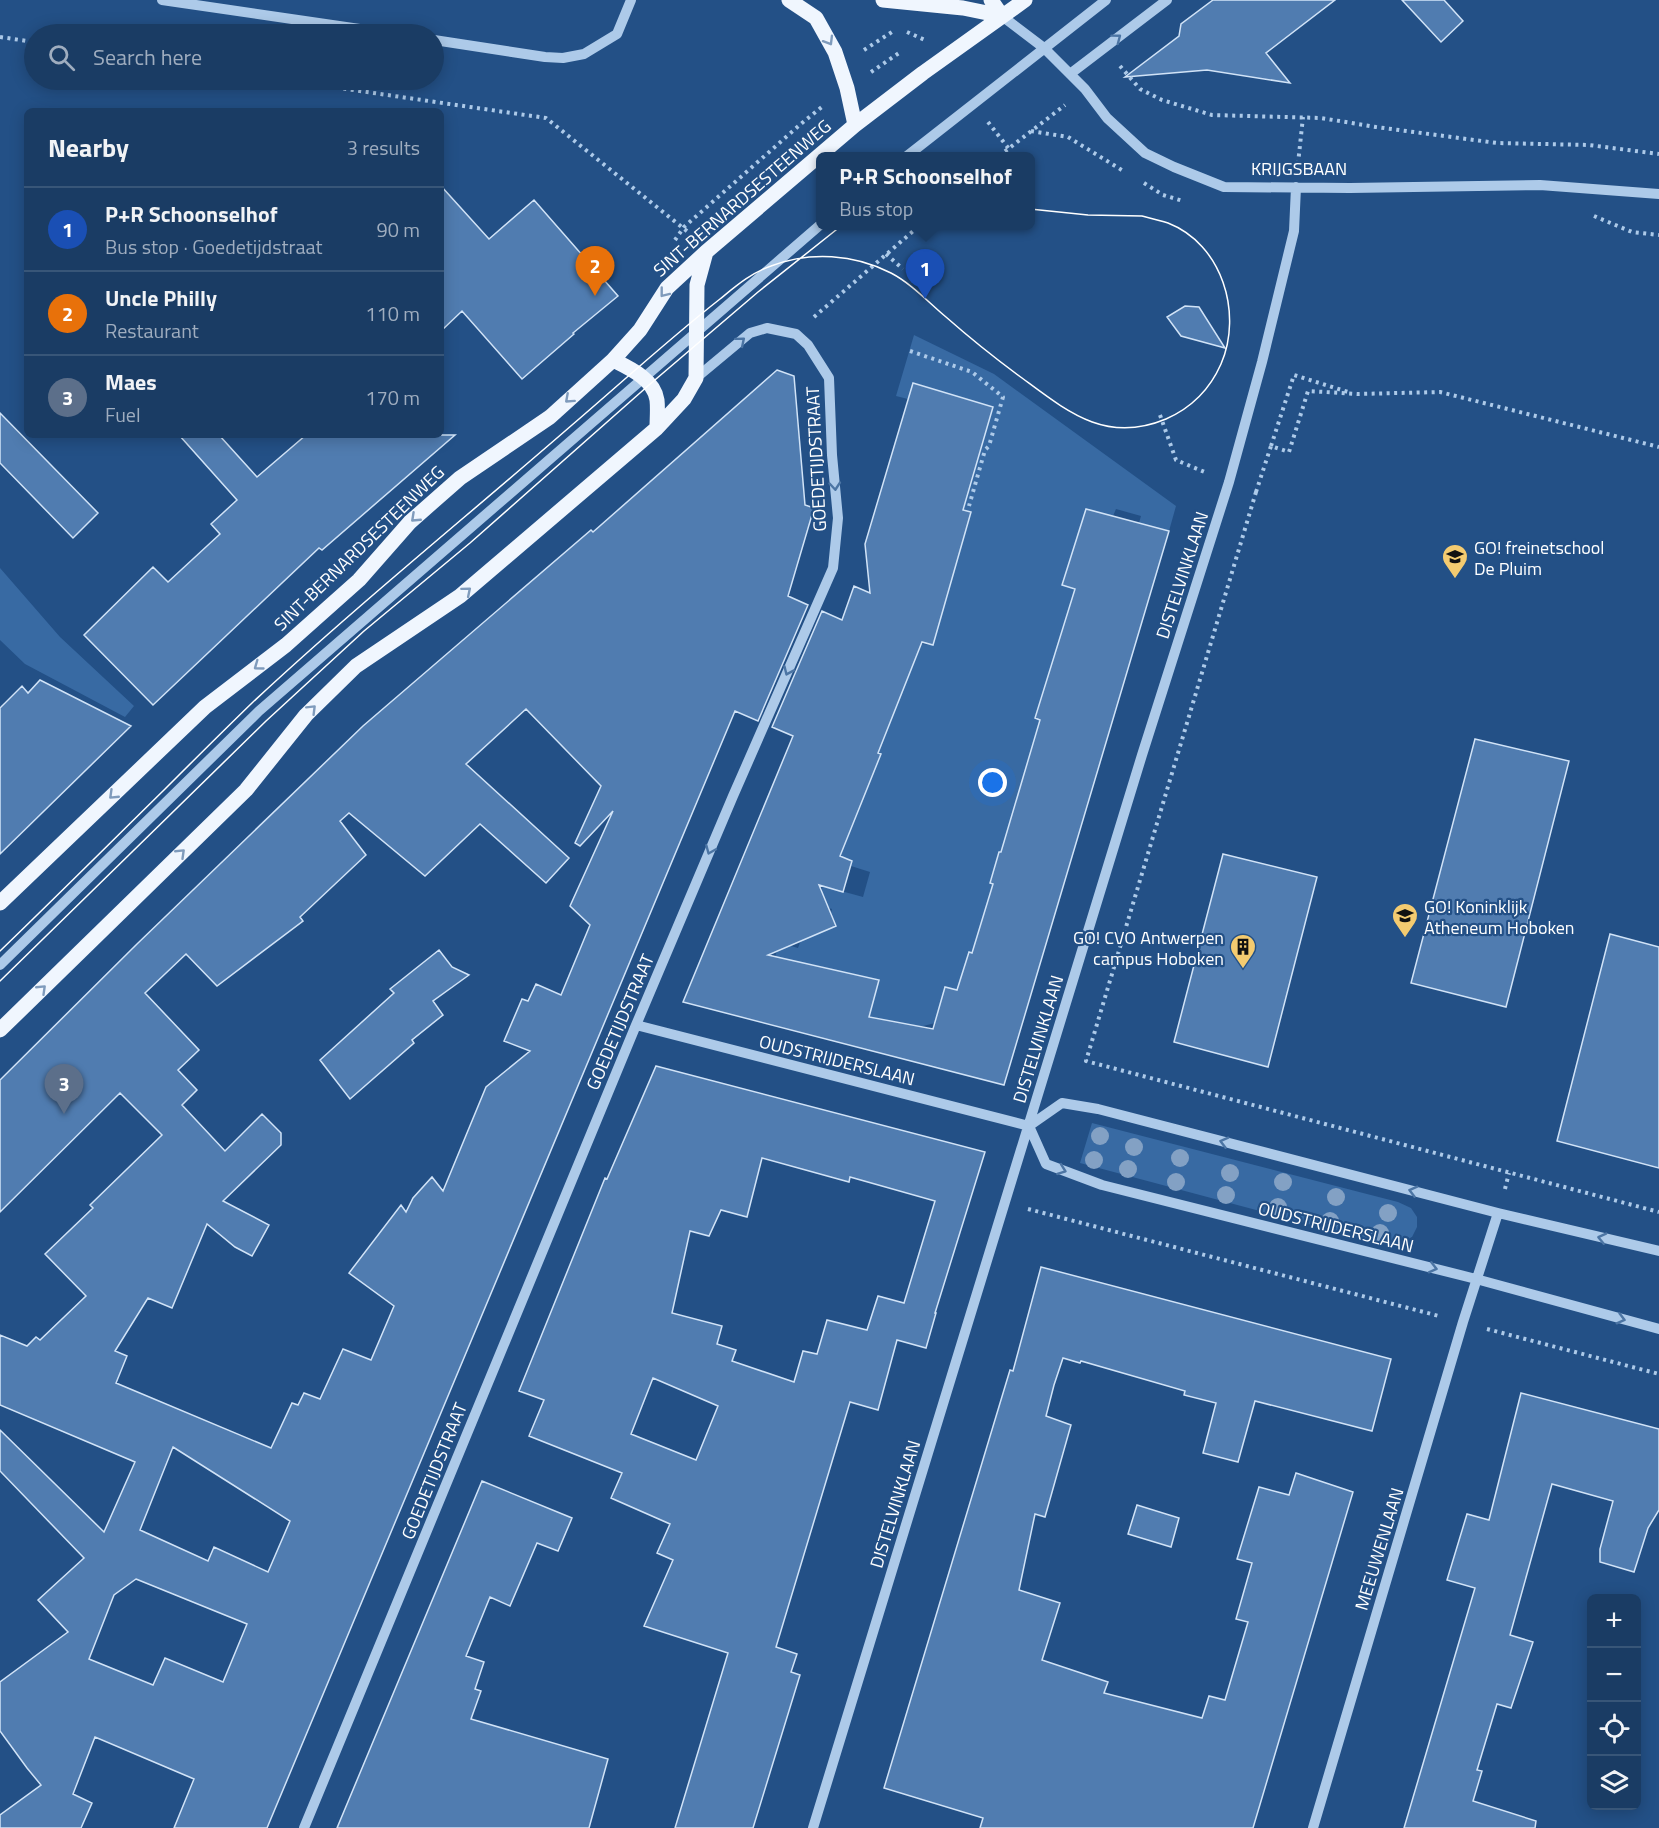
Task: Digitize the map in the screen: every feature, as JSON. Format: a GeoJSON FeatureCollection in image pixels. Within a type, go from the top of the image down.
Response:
{"type":"FeatureCollection","features":[{"type":"Feature","properties":{"kind":"main road"},"geometry":{"type":"LineString","coordinates":[[789,0],[816,18],[835,52],[847,88],[855,125]]}},
{"type":"Feature","properties":{"kind":"main road","name":"KRIJGSBAAN"},"geometry":{"type":"LineString","coordinates":[[883,0],[963,8],[1002,16]]}},
{"type":"Feature","properties":{"kind":"main road","name":"KRIJGSBAAN"},"geometry":{"type":"LineString","coordinates":[[991,0],[1002,16]]}},
{"type":"Feature","properties":{"kind":"main road","name":"SINT-BERNARDSESTEENWEG"},"geometry":{"type":"LineString","coordinates":[[823,152],[855,125],[1025,0]]}},
{"type":"Feature","properties":{"kind":"main road","name":"SINT-BERNARDSESTEENWEG"},"geometry":{"type":"LineString","coordinates":[[0,903],[205,707],[286,645],[359,580],[411,522],[444,492],[460,478],[549,417],[613,360],[640,330],[667,288],[816,158]]}},
{"type":"Feature","properties":{"kind":"main road"},"geometry":{"type":"LineString","coordinates":[[0,1030],[246,790],[306,715],[356,666],[460,597],[657,428],[684,399],[696,378],[697,285],[706,252]]}},
{"type":"Feature","properties":{"kind":"main road"},"geometry":{"type":"LineString","coordinates":[[613,360],[644,378],[657,396],[657,428]]}},
{"type":"Feature","properties":{"kind":"street"},"geometry":{"type":"LineString","coordinates":[[162,0],[326,24]]}},
{"type":"Feature","properties":{"kind":"street"},"geometry":{"type":"LineString","coordinates":[[444,42],[545,57],[563,58],[584,54],[617,34],[631,0]]}},
{"type":"Feature","properties":{"kind":"street"},"geometry":{"type":"LineString","coordinates":[[913,152],[1106,0]]}},
{"type":"Feature","properties":{"kind":"street"},"geometry":{"type":"LineString","coordinates":[[1070,74],[1167,0]]}},
{"type":"Feature","properties":{"kind":"street","name":"KRIJGSBAAN"},"geometry":{"type":"LineString","coordinates":[[1002,16],[1044,48],[1085,89],[1107,118],[1144,153],[1174,168],[1224,187],[1540,185],[1659,194]]}},
{"type":"Feature","properties":{"kind":"street","name":"DISTELVINKLAAN"},"geometry":{"type":"LineString","coordinates":[[813,1828],[1142,754],[1229,482],[1262,362],[1293,231],[1296,187]]}},
{"type":"Feature","properties":{"kind":"street"},"geometry":{"type":"LineString","coordinates":[[0,965],[259,711],[816,228]]}},
{"type":"Feature","properties":{"kind":"street"},"geometry":{"type":"LineString","coordinates":[[696,378],[750,333],[767,328],[796,334]]}},
{"type":"Feature","properties":{"kind":"street","name":"GOEDETIJDSTRAAT"},"geometry":{"type":"LineString","coordinates":[[304,1828],[636,1026],[833,568],[838,518],[832,455],[829,378],[808,345],[796,334]]}},
{"type":"Feature","properties":{"kind":"street","name":"OUDSTRIJDERSLAAN"},"geometry":{"type":"LineString","coordinates":[[636,1026],[1029,1126],[1046,1164],[1102,1185],[1476,1279],[1659,1329]]}},
{"type":"Feature","properties":{"kind":"street"},"geometry":{"type":"LineString","coordinates":[[1029,1126],[1062,1103],[1098,1109],[1498,1213],[1659,1251]]}},
{"type":"Feature","properties":{"kind":"street","name":"MEEUWENLAAN"},"geometry":{"type":"LineString","coordinates":[[1313,1828],[1476,1279],[1498,1213]]}},
{"type":"Feature","properties":{"kind":"path"},"geometry":{"type":"LineString","coordinates":[[840,65],[935,5]]}},
{"type":"Feature","properties":{"kind":"path"},"geometry":{"type":"LineString","coordinates":[[0,37],[24,41]]}},
{"type":"Feature","properties":{"kind":"path"},"geometry":{"type":"LineString","coordinates":[[1117,63],[1140,89],[1162,100],[1212,115],[1321,118],[1497,143],[1589,145],[1659,154]]}},
{"type":"Feature","properties":{"kind":"path"},"geometry":{"type":"LineString","coordinates":[[1004,152],[1085,89]]}},
{"type":"Feature","properties":{"kind":"path"},"geometry":{"type":"LineString","coordinates":[[354,90],[546,118],[684,227],[706,252]]}},
{"type":"Feature","properties":{"kind":"path"},"geometry":{"type":"LineString","coordinates":[[1296,187],[1303,117]]}},
{"type":"Feature","properties":{"kind":"path"},"geometry":{"type":"LineString","coordinates":[[796,334],[913,230]]}},
{"type":"Feature","properties":{"kind":"path"},"geometry":{"type":"LineString","coordinates":[[886,254],[903,269]]}},
{"type":"Feature","properties":{"kind":"path"},"geometry":{"type":"LineString","coordinates":[[910,351],[972,372],[1003,397],[969,506]]}},
{"type":"Feature","properties":{"kind":"path"},"geometry":{"type":"LineString","coordinates":[[1271,446],[1294,375],[1358,394]]}},
{"type":"Feature","properties":{"kind":"path"},"geometry":{"type":"LineString","coordinates":[[1290,452],[1308,391],[1358,394],[1440,392],[1659,447]]}},
{"type":"Feature","properties":{"kind":"path"},"geometry":{"type":"LineString","coordinates":[[1256,492],[1086,1061],[1659,1212]]}},
{"type":"Feature","properties":{"kind":"path"},"geometry":{"type":"LineString","coordinates":[[1004,1203],[1659,1374]]}},
{"type":"Feature","properties":{"kind":"shaded area"},"geometry":{"type":"Polygon","coordinates":[[[914,335],[994,374],[1176,506],[1169,531],[1139,523],[1141,516],[1116,509],[1113,516],[1086,509],[1062,585],[1075,589],[1035,718],[1056,725],[1006,854],[999,852],[990,882],[993,884],[978,954],[969,952],[957,990],[945,987],[935,1023],[919,1027],[869,1017],[879,980],[810,964],[800,997],[773,962],[780,943],[798,948],[807,924],[813,920],[819,933],[836,926],[831,913],[832,909],[817,904],[823,886],[863,897],[870,872],[851,866],[852,861],[837,855],[891,660],[912,668],[922,644],[933,645],[971,513],[960,509],[964,505],[993,407],[914,383],[908,399],[896,396],[914,335]]]}},
{"type":"Feature","properties":{"kind":"shaded area"},"geometry":{"type":"Polygon","coordinates":[[[0,568],[60,637],[134,706],[125,717],[25,664],[0,640],[0,568]]]}},
{"type":"Feature","properties":{"kind":"shaded area"},"geometry":{"type":"Polygon","coordinates":[[[1092,1123],[1398,1202],[1411,1208],[1417,1217],[1417,1227],[1412,1237],[1394,1247],[1080,1163],[1092,1123]]]}},
{"type":"Feature","properties":{"kind":"building"},"geometry":{"type":"Polygon","coordinates":[[[1213,0],[1335,0],[1266,53],[1290,83],[1207,70],[1125,77],[1179,36],[1181,24],[1213,0]]]}},
{"type":"Feature","properties":{"kind":"building"},"geometry":{"type":"Polygon","coordinates":[[[1402,0],[1444,0],[1463,21],[1441,42],[1402,0]]]}},
{"type":"Feature","properties":{"kind":"building"},"geometry":{"type":"Polygon","coordinates":[[[444,189],[489,239],[534,200],[618,296],[522,379],[462,311],[444,328],[444,189]]]}},
{"type":"Feature","properties":{"kind":"building"},"geometry":{"type":"Polygon","coordinates":[[[1185,306],[1199,307],[1225,348],[1181,336],[1167,317],[1185,306]]]}},
{"type":"Feature","properties":{"kind":"building"},"geometry":{"type":"Polygon","coordinates":[[[777,370],[794,376],[805,505],[814,508],[788,596],[808,605],[758,721],[735,711],[267,1828],[174,1828],[194,1779],[95,1737],[73,1794],[92,1803],[81,1828],[0,1828],[0,1815],[41,1785],[0,1731],[0,1682],[68,1632],[38,1600],[84,1558],[0,1471],[0,1430],[104,1532],[135,1462],[0,1405],[0,1335],[27,1346],[36,1337],[40,1340],[86,1296],[45,1254],[93,1208],[90,1205],[162,1135],[120,1093],[0,1212],[0,1080],[363,726],[591,530],[593,532],[777,370]],[[526,709],[466,764],[569,858],[546,883],[480,824],[425,876],[349,813],[340,821],[366,855],[300,917],[303,921],[217,986],[186,954],[145,993],[199,1050],[178,1070],[197,1090],[182,1105],[225,1151],[262,1114],[281,1133],[281,1145],[223,1201],[269,1225],[252,1256],[235,1247],[207,1224],[172,1308],[148,1298],[115,1351],[127,1356],[116,1383],[271,1448],[292,1403],[298,1405],[304,1393],[320,1399],[343,1349],[371,1360],[394,1306],[349,1273],[401,1205],[406,1212],[413,1198],[432,1177],[443,1191],[486,1087],[530,1051],[504,1041],[522,999],[528,1001],[536,984],[561,995],[590,925],[570,906],[613,811],[580,846],[575,843],[601,786],[526,709]],[[173,1447],[140,1530],[208,1561],[214,1547],[268,1572],[290,1521],[173,1447]],[[136,1579],[114,1595],[89,1659],[153,1685],[165,1658],[223,1682],[247,1624],[136,1579]]]}},
{"type":"Feature","properties":{"kind":"building"},"geometry":{"type":"Polygon","coordinates":[[[913,383],[993,407],[963,510],[971,512],[933,645],[922,642],[840,856],[852,861],[843,892],[819,885],[836,926],[768,955],[879,980],[869,1017],[933,1029],[945,987],[957,990],[969,952],[972,953],[993,884],[990,883],[999,852],[1001,852],[1040,720],[1035,718],[1075,589],[1062,585],[1086,509],[1169,531],[1004,1085],[683,1002],[793,736],[772,727],[822,611],[842,620],[854,586],[870,593],[865,544],[913,383]]]}},
{"type":"Feature","properties":{"kind":"building"},"geometry":{"type":"Polygon","coordinates":[[[0,413],[98,513],[73,538],[0,463],[0,413]]]}},
{"type":"Feature","properties":{"kind":"building"},"geometry":{"type":"Polygon","coordinates":[[[444,435],[455,435],[322,550],[319,548],[153,705],[84,635],[153,567],[168,582],[220,534],[211,524],[237,500],[182,438],[222,438],[257,477],[302,438],[444,438],[444,435]]]}},
{"type":"Feature","properties":{"kind":"building"},"geometry":{"type":"Polygon","coordinates":[[[40,680],[131,726],[0,854],[0,708],[22,686],[28,693],[40,680]]]}},
{"type":"Feature","properties":{"kind":"building"},"geometry":{"type":"Polygon","coordinates":[[[1475,739],[1569,761],[1506,1007],[1411,983],[1475,739]]]}},
{"type":"Feature","properties":{"kind":"building","name":"GO! CVO Antwerpen campus Hoboken"},"geometry":{"type":"Polygon","coordinates":[[[1223,854],[1317,877],[1268,1067],[1174,1042],[1223,854]]]}},
{"type":"Feature","properties":{"kind":"building"},"geometry":{"type":"Polygon","coordinates":[[[1610,934],[1659,947],[1659,1168],[1557,1141],[1610,934]]]}},
{"type":"Feature","properties":{"kind":"building"},"geometry":{"type":"Polygon","coordinates":[[[439,950],[452,967],[469,975],[433,1001],[443,1015],[412,1040],[414,1043],[350,1099],[320,1060],[394,993],[390,989],[439,950]]]}},
{"type":"Feature","properties":{"kind":"building"},"geometry":{"type":"Polygon","coordinates":[[[656,1066],[985,1152],[926,1348],[897,1340],[878,1410],[850,1402],[776,1647],[797,1654],[791,1672],[800,1675],[753,1828],[675,1828],[728,1653],[644,1626],[673,1560],[657,1553],[670,1524],[611,1498],[622,1473],[529,1436],[544,1400],[519,1391],[605,1178],[607,1179],[656,1066]],[[762,1158],[747,1217],[721,1210],[709,1236],[690,1231],[672,1313],[722,1326],[717,1344],[736,1350],[732,1361],[794,1382],[803,1351],[817,1354],[827,1320],[867,1330],[878,1296],[904,1303],[935,1201],[850,1177],[849,1182],[762,1158]],[[653,1378],[631,1434],[696,1460],[718,1406],[653,1378]]]}},
{"type":"Feature","properties":{"kind":"building"},"geometry":{"type":"Polygon","coordinates":[[[1041,1267],[1391,1359],[1372,1431],[1255,1401],[1238,1462],[1203,1453],[1216,1403],[1184,1395],[1185,1391],[1081,1361],[1080,1363],[1063,1358],[1054,1385],[1046,1416],[1071,1425],[1045,1517],[1035,1514],[1019,1590],[1060,1603],[1042,1660],[1108,1682],[1104,1693],[1202,1718],[1209,1696],[1225,1700],[1248,1622],[1236,1619],[1252,1563],[1237,1559],[1259,1487],[1289,1495],[1296,1473],[1353,1492],[1253,1828],[980,1828],[983,1818],[884,1788],[1010,1370],[1013,1371],[1041,1267]]]}},
{"type":"Feature","properties":{"kind":"building"},"geometry":{"type":"Polygon","coordinates":[[[1521,1393],[1659,1429],[1659,1510],[1648,1528],[1634,1572],[1600,1562],[1600,1549],[1613,1501],[1552,1484],[1510,1635],[1533,1642],[1511,1708],[1497,1704],[1477,1770],[1482,1771],[1473,1801],[1536,1821],[1535,1828],[1404,1828],[1475,1588],[1447,1580],[1467,1514],[1489,1520],[1521,1393]]]}},
{"type":"Feature","properties":{"kind":"building"},"geometry":{"type":"Polygon","coordinates":[[[482,1481],[572,1518],[558,1551],[537,1543],[510,1606],[490,1597],[466,1656],[484,1662],[475,1689],[481,1691],[471,1719],[608,1759],[589,1828],[337,1828],[482,1481]]]}},
{"type":"Feature","properties":{"kind":"building"},"geometry":{"type":"Polygon","coordinates":[[[1137,1505],[1179,1518],[1171,1547],[1128,1534],[1137,1505]]]}},
{"type":"Feature","properties":{"kind":"tram line"},"geometry":{"type":"LineString","coordinates":[[0,951],[291,667],[682,330],[750,276],[764,269],[801,258],[832,257],[862,262],[891,273],[913,288],[1012,371],[1055,402],[1089,421],[1125,428],[1144,426],[1175,415],[1199,397],[1221,364],[1230,323],[1223,282],[1214,263],[1202,247],[1187,233],[1168,223],[1142,216],[1088,215],[1035,210]]}},
{"type":"Feature","properties":{"kind":"tram line"},"geometry":{"type":"LineString","coordinates":[[0,981],[266,721],[364,631],[470,543],[758,292],[836,230]]}},
{"type":"Feature","properties":{"kind":"place","name":"Uncle Philly"},"geometry":{"type":"Point","coordinates":[595,296]}},
{"type":"Feature","properties":{"kind":"place","name":"P+R Schoonselhof"},"geometry":{"type":"Point","coordinates":[925,299]}},
{"type":"Feature","properties":{"kind":"place","name":"GO! freinetschool De Pluim"},"geometry":{"type":"Point","coordinates":[1455,580]}},
{"type":"Feature","properties":{"kind":"place","name":"GO! Koninklijk Atheneum Hoboken"},"geometry":{"type":"Point","coordinates":[1405,939]}},
{"type":"Feature","properties":{"kind":"place","name":"GO! CVO Antwerpen campus Hoboken"},"geometry":{"type":"Point","coordinates":[1243,970]}},
{"type":"Feature","properties":{"kind":"place","name":"Maes"},"geometry":{"type":"Point","coordinates":[64,1114]}}]}
